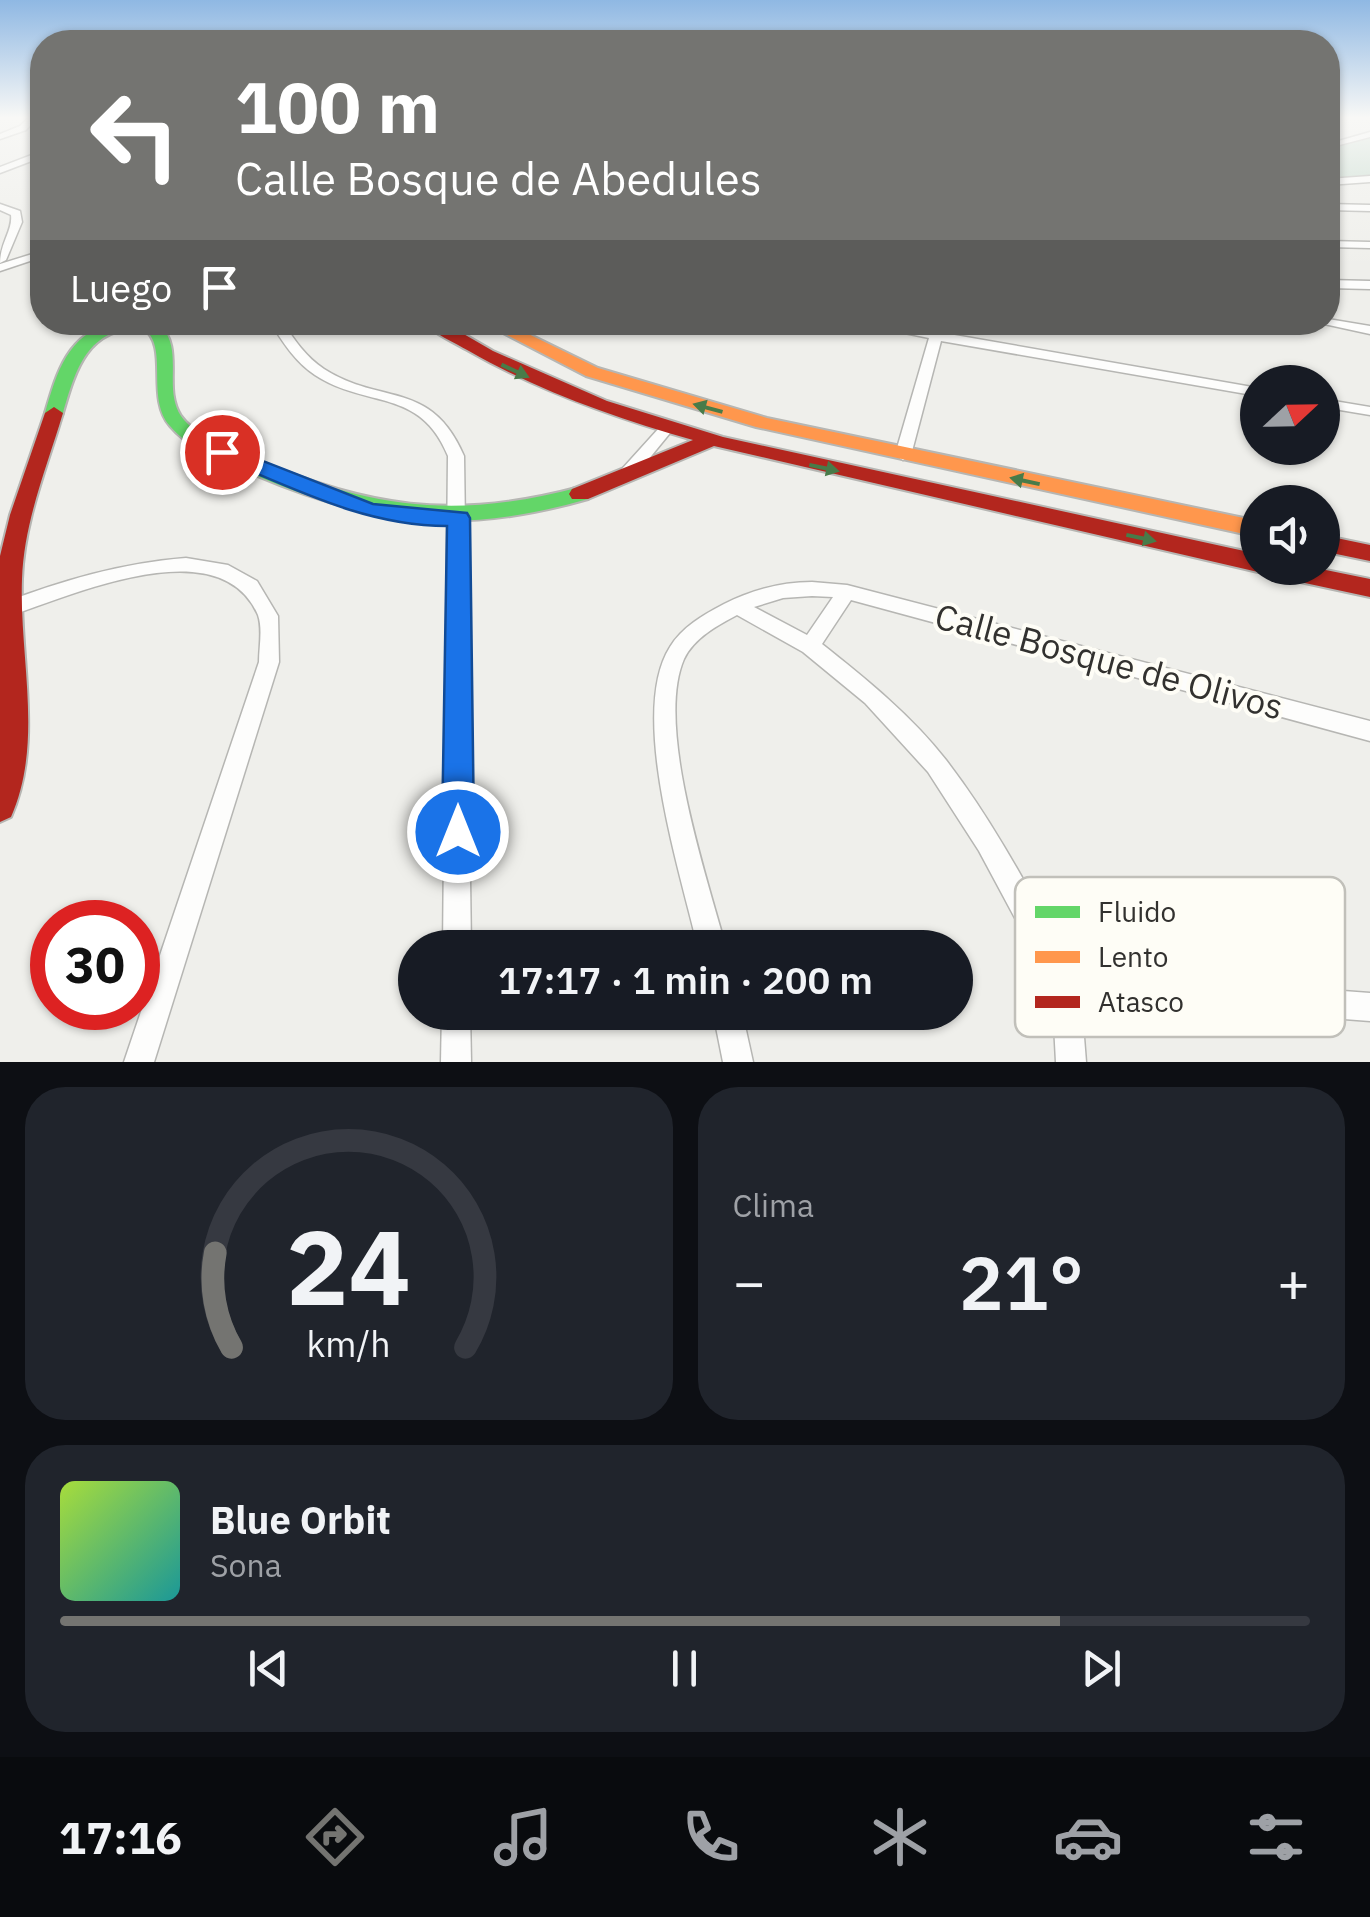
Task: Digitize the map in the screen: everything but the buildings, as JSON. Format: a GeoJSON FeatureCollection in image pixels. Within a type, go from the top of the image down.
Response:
{"type":"FeatureCollection","features":[{"type":"Feature","properties":{"kind":"main road"},"geometry":{"type":"LineString","coordinates":[[0,807],[7,794],[13,742],[7,578],[71,356],[80,343],[95,335]]}},
{"type":"Feature","properties":{"kind":"main road"},"geometry":{"type":"LineString","coordinates":[[162,335],[166,345],[162,392],[169,411],[191,436],[253,466],[369,511],[414,518],[459,518],[530,509],[707,442]]}},
{"type":"Feature","properties":{"kind":"main road"},"geometry":{"type":"LineString","coordinates":[[451,335],[501,365],[665,430],[707,442],[1240,559]]}},
{"type":"Feature","properties":{"kind":"main road"},"geometry":{"type":"LineString","coordinates":[[520,335],[592,372],[667,397],[904,455],[1240,525]]}},
{"type":"Feature","properties":{"kind":"main road"},"geometry":{"type":"LineString","coordinates":[[1340,547],[1370,553]]}},
{"type":"Feature","properties":{"kind":"main road"},"geometry":{"type":"LineString","coordinates":[[1340,582],[1370,588]]}},
{"type":"Feature","properties":{"kind":"street"},"geometry":{"type":"LineString","coordinates":[[1340,181],[1370,179]]}},
{"type":"Feature","properties":{"kind":"street"},"geometry":{"type":"LineString","coordinates":[[0,207],[16,213],[17,222],[0,260]]}},
{"type":"Feature","properties":{"kind":"street"},"geometry":{"type":"LineString","coordinates":[[1340,207],[1370,208]]}},
{"type":"Feature","properties":{"kind":"street"},"geometry":{"type":"LineString","coordinates":[[1340,244],[1370,245]]}},
{"type":"Feature","properties":{"kind":"street"},"geometry":{"type":"LineString","coordinates":[[5,246],[30,250]]}},
{"type":"Feature","properties":{"kind":"street"},"geometry":{"type":"LineString","coordinates":[[0,268],[30,257]]}},
{"type":"Feature","properties":{"kind":"street"},"geometry":{"type":"LineString","coordinates":[[1340,284],[1370,285]]}},
{"type":"Feature","properties":{"kind":"street"},"geometry":{"type":"LineString","coordinates":[[1340,325],[1370,330]]}},
{"type":"Feature","properties":{"kind":"street"},"geometry":{"type":"LineString","coordinates":[[286,335],[308,364],[330,378],[413,404],[450,433],[456,456],[459,518],[458,930]]}},
{"type":"Feature","properties":{"kind":"street"},"geometry":{"type":"LineString","coordinates":[[904,455],[936,335]]}},
{"type":"Feature","properties":{"kind":"street"},"geometry":{"type":"LineString","coordinates":[[968,335],[1240,388]]}},
{"type":"Feature","properties":{"kind":"street"},"geometry":{"type":"LineString","coordinates":[[1340,406],[1370,412]]}},
{"type":"Feature","properties":{"kind":"street"},"geometry":{"type":"LineString","coordinates":[[628,472],[665,430]]}},
{"type":"Feature","properties":{"kind":"street"},"geometry":{"type":"LineString","coordinates":[[6,610],[98,576],[162,565],[215,568],[252,587],[268,618],[269,662],[140,1062]]}},
{"type":"Feature","properties":{"kind":"street","name":"Calle Bosque de Olivos"},"geometry":{"type":"LineString","coordinates":[[708,930],[666,743],[663,694],[675,654],[704,624],[769,591],[802,586],[847,592],[1370,731]]}},
{"type":"Feature","properties":{"kind":"street"},"geometry":{"type":"LineString","coordinates":[[810,646],[847,592]]}},
{"type":"Feature","properties":{"kind":"street"},"geometry":{"type":"LineString","coordinates":[[737,606],[810,646],[872,697],[936,765],[988,842],[1015,891]]}},
{"type":"Feature","properties":{"kind":"street"},"geometry":{"type":"LineString","coordinates":[[1345,1005],[1370,1007]]}},
{"type":"Feature","properties":{"kind":"street"},"geometry":{"type":"LineString","coordinates":[[456,1030],[456,1062]]}},
{"type":"Feature","properties":{"kind":"street"},"geometry":{"type":"LineString","coordinates":[[730,1030],[738,1062]]}},
{"type":"Feature","properties":{"kind":"street"},"geometry":{"type":"LineString","coordinates":[[1069,1037],[1071,1062]]}},
{"type":"Feature","properties":{"kind":"green space"},"geometry":{"type":"Polygon","coordinates":[[[1340,168],[1370,168],[1370,177],[1340,179],[1340,168]]]}},
{"type":"Feature","properties":{"kind":"traffic: fast"},"geometry":{"type":"LineString","coordinates":[[54,413],[73,356],[93,335]]}},
{"type":"Feature","properties":{"kind":"traffic: fast"},"geometry":{"type":"LineString","coordinates":[[160,335],[168,407],[180,426],[208,446],[290,482],[372,506],[454,515],[495,513],[580,494]]}},
{"type":"Feature","properties":{"kind":"traffic: slow"},"geometry":{"type":"LineString","coordinates":[[517,335],[592,372],[763,423],[1240,525]]}},
{"type":"Feature","properties":{"kind":"traffic: jam"},"geometry":{"type":"LineString","coordinates":[[453,335],[544,382],[601,405],[717,441],[1240,559]]}},
{"type":"Feature","properties":{"kind":"traffic: jam"},"geometry":{"type":"LineString","coordinates":[[0,807],[8,779],[14,722],[12,556],[54,413]]}},
{"type":"Feature","properties":{"kind":"traffic: jam"},"geometry":{"type":"LineString","coordinates":[[580,494],[707,442]]}},
{"type":"Feature","properties":{"kind":"traffic: jam"},"geometry":{"type":"LineString","coordinates":[[1340,547],[1370,553]]}},
{"type":"Feature","properties":{"kind":"traffic: jam"},"geometry":{"type":"LineString","coordinates":[[1340,582],[1370,588]]}},
{"type":"Feature","properties":{"kind":"route"},"geometry":{"type":"LineString","coordinates":[[222,452],[369,511],[414,518],[459,518],[458,832]]}}]}
